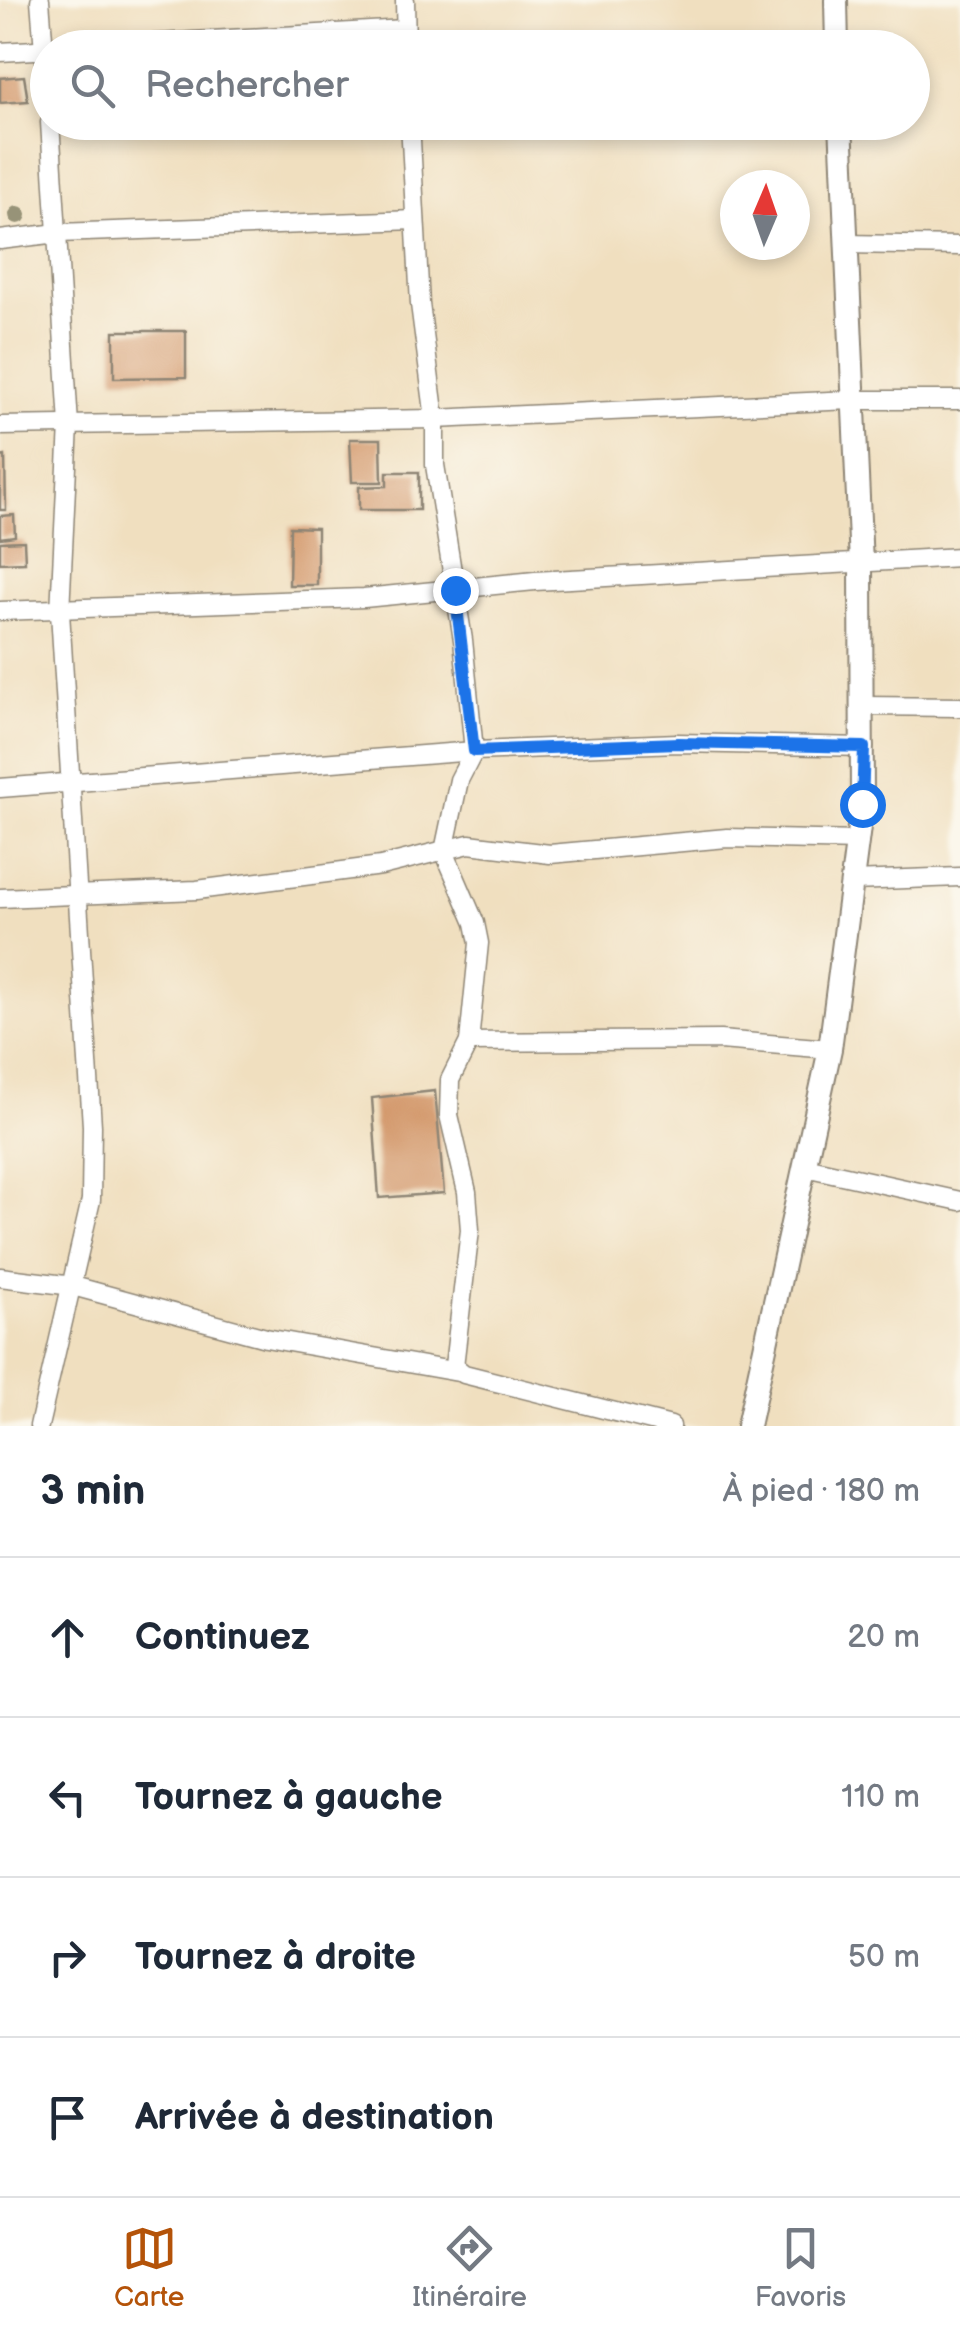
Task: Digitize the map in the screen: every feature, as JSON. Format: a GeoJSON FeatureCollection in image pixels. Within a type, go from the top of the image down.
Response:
{"type":"FeatureCollection","features":[{"type":"Feature","properties":{"kind":"street"},"geometry":{"type":"LineString","coordinates":[[40,0],[41,30]]}},
{"type":"Feature","properties":{"kind":"street"},"geometry":{"type":"LineString","coordinates":[[404,0],[406,30]]}},
{"type":"Feature","properties":{"kind":"street"},"geometry":{"type":"LineString","coordinates":[[836,0],[837,30]]}},
{"type":"Feature","properties":{"kind":"street"},"geometry":{"type":"LineString","coordinates":[[0,52],[30,49]]}},
{"type":"Feature","properties":{"kind":"street"},"geometry":{"type":"LineString","coordinates":[[39,1426],[92,1200],[92,1126],[60,612],[69,425],[51,140]]}},
{"type":"Feature","properties":{"kind":"street"},"geometry":{"type":"LineString","coordinates":[[411,140],[435,419],[435,465],[474,751],[459,780],[444,851],[475,923],[479,944],[469,1042],[455,1062],[449,1098],[470,1230],[454,1360],[458,1372]]}},
{"type":"Feature","properties":{"kind":"street"},"geometry":{"type":"LineString","coordinates":[[748,1426],[830,1049],[859,841],[864,747],[861,564],[841,140]]}},
{"type":"Feature","properties":{"kind":"street"},"geometry":{"type":"LineString","coordinates":[[0,240],[58,233],[415,220]]}},
{"type":"Feature","properties":{"kind":"street"},"geometry":{"type":"LineString","coordinates":[[846,244],[960,246]]}},
{"type":"Feature","properties":{"kind":"street"},"geometry":{"type":"LineString","coordinates":[[0,426],[435,419],[852,400],[960,400]]}},
{"type":"Feature","properties":{"kind":"street"},"geometry":{"type":"LineString","coordinates":[[0,611],[60,612],[960,558]]}},
{"type":"Feature","properties":{"kind":"street"},"geometry":{"type":"LineString","coordinates":[[863,706],[960,707]]}},
{"type":"Feature","properties":{"kind":"street"},"geometry":{"type":"LineString","coordinates":[[0,788],[474,751],[678,743],[864,747]]}},
{"type":"Feature","properties":{"kind":"street"},"geometry":{"type":"LineString","coordinates":[[0,898],[197,890],[381,866],[469,844],[550,854],[727,838],[859,841]]}},
{"type":"Feature","properties":{"kind":"street"},"geometry":{"type":"LineString","coordinates":[[853,881],[960,877]]}},
{"type":"Feature","properties":{"kind":"street"},"geometry":{"type":"LineString","coordinates":[[469,1042],[720,1040],[830,1049]]}},
{"type":"Feature","properties":{"kind":"street"},"geometry":{"type":"LineString","coordinates":[[805,1167],[960,1201]]}},
{"type":"Feature","properties":{"kind":"street"},"geometry":{"type":"LineString","coordinates":[[0,1277],[73,1286],[266,1338],[458,1372],[671,1426]]}},
{"type":"Feature","properties":{"kind":"building"},"geometry":{"type":"Polygon","coordinates":[[[24,76],[28,101],[0,103],[0,78],[24,76]]]}},
{"type":"Feature","properties":{"kind":"building"},"geometry":{"type":"Polygon","coordinates":[[[114,331],[186,331],[186,377],[114,378],[114,331]]]}},
{"type":"Feature","properties":{"kind":"building"},"geometry":{"type":"Polygon","coordinates":[[[350,439],[381,439],[382,482],[352,482],[350,439]]]}},
{"type":"Feature","properties":{"kind":"building"},"geometry":{"type":"Polygon","coordinates":[[[5,456],[6,510],[0,510],[0,457],[5,456]]]}},
{"type":"Feature","properties":{"kind":"building"},"geometry":{"type":"Polygon","coordinates":[[[387,472],[419,472],[419,510],[359,510],[359,487],[387,486],[387,472]]]}},
{"type":"Feature","properties":{"kind":"building"},"geometry":{"type":"Polygon","coordinates":[[[14,515],[15,536],[0,538],[0,516],[14,515]]]}},
{"type":"Feature","properties":{"kind":"building"},"geometry":{"type":"Polygon","coordinates":[[[290,527],[317,528],[317,585],[289,585],[290,527]]]}},
{"type":"Feature","properties":{"kind":"building"},"geometry":{"type":"Polygon","coordinates":[[[24,541],[25,562],[0,563],[0,542],[24,541]]]}},
{"type":"Feature","properties":{"kind":"building"},"geometry":{"type":"Polygon","coordinates":[[[435,1091],[444,1193],[379,1198],[372,1098],[435,1091]]]}},
{"type":"Feature","properties":{"kind":"route"},"geometry":{"type":"LineString","coordinates":[[455,590],[474,751],[678,743],[864,747],[862,804]]}}]}
